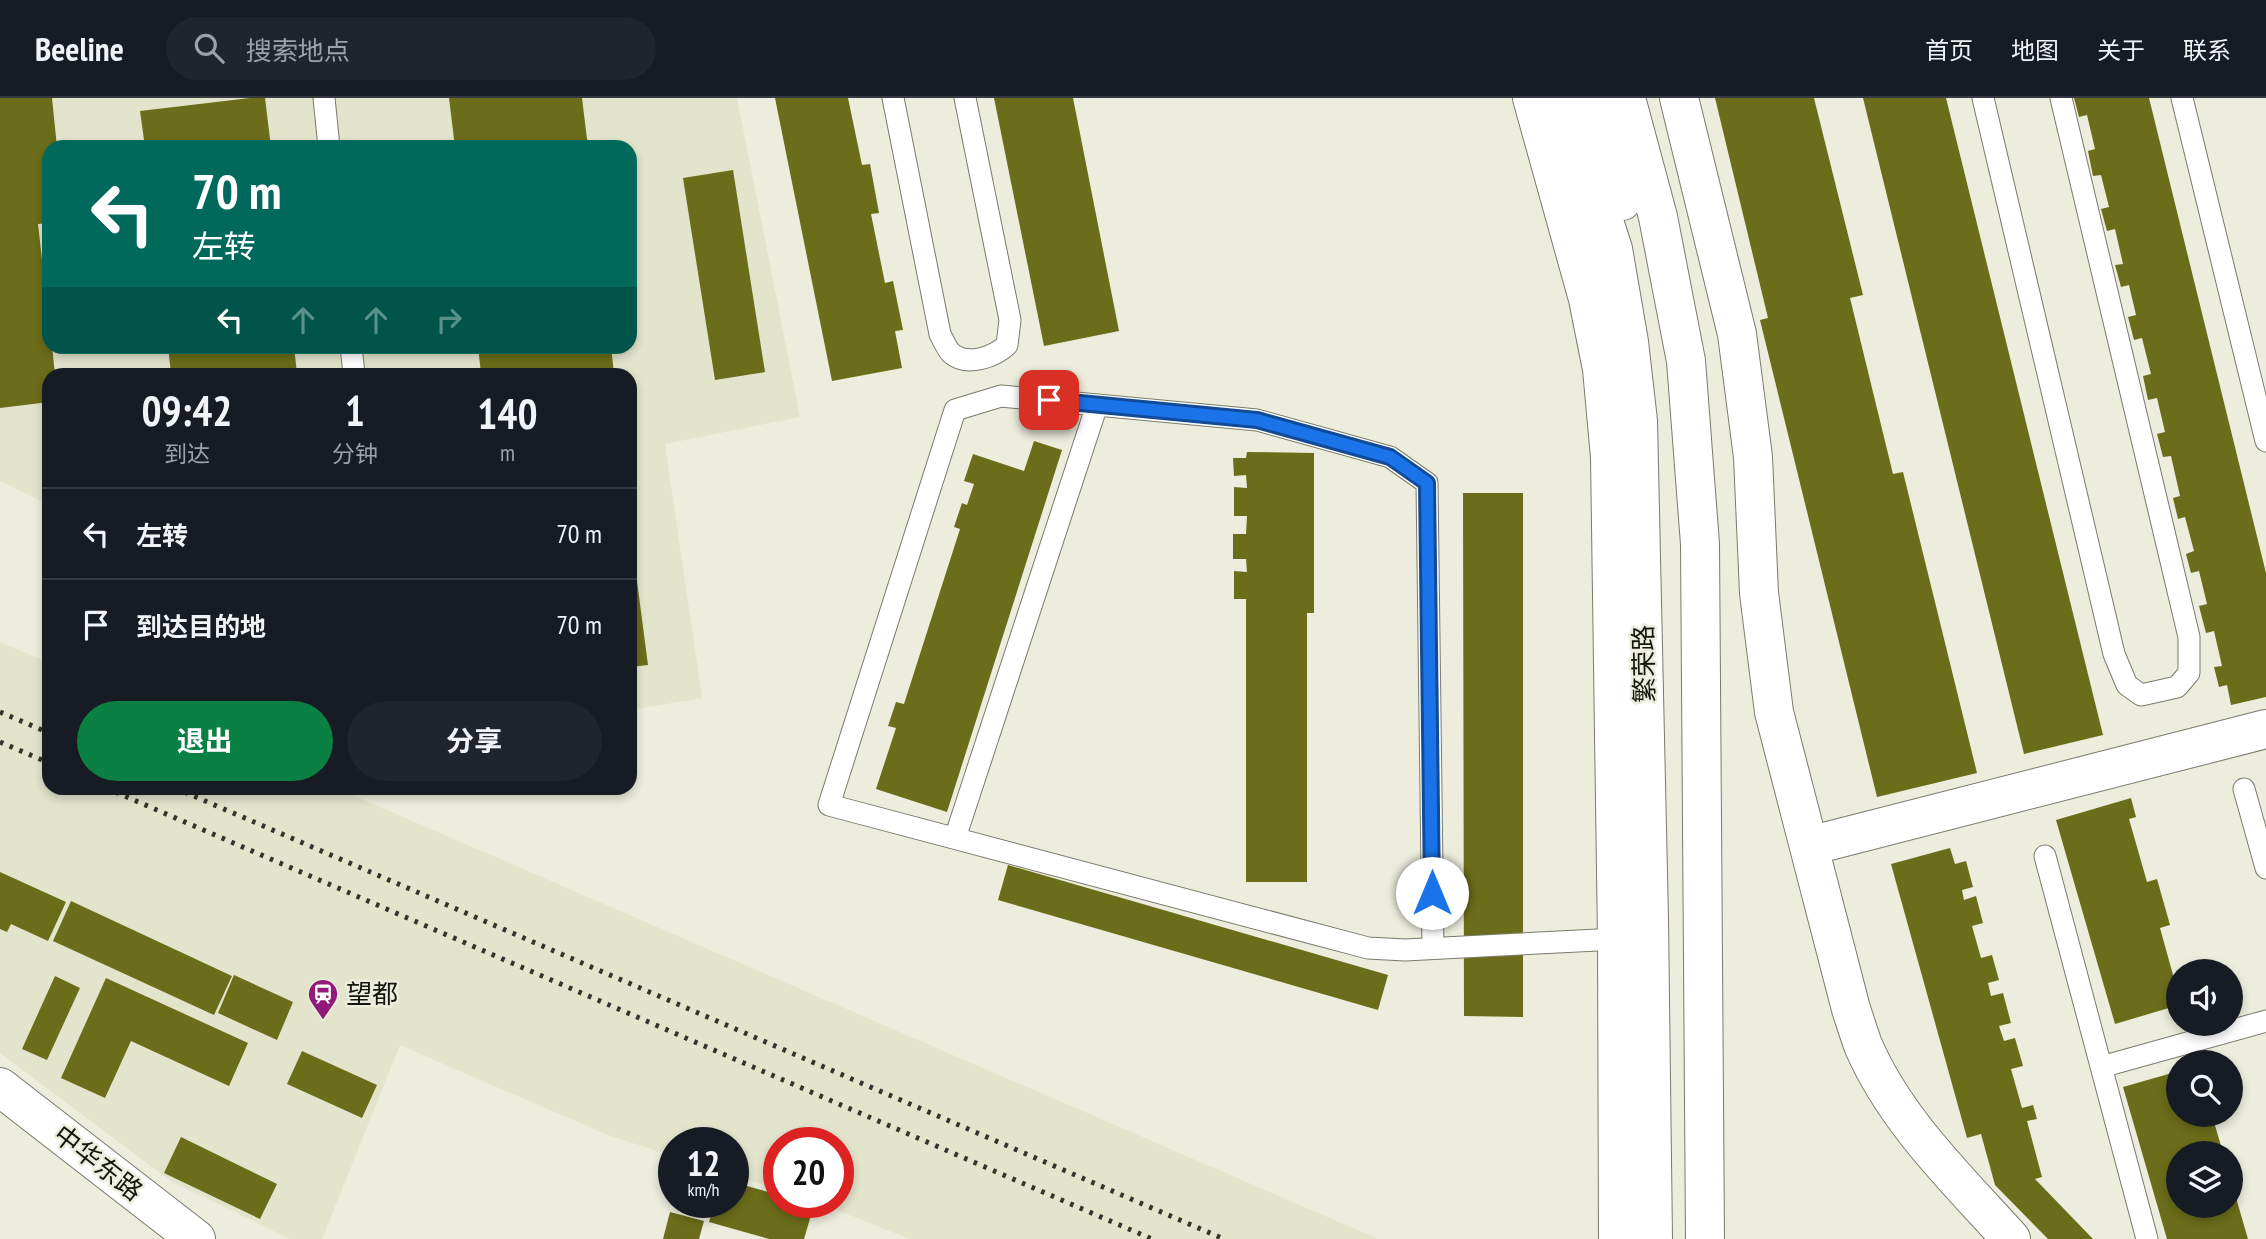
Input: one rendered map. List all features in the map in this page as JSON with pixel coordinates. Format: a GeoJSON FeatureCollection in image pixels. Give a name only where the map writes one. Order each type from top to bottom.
{"type":"FeatureCollection","features":[{"type":"Feature","properties":{"kind":"street"},"geometry":{"type":"LineString","coordinates":[[1532,98],[1588,299],[1602,369],[1610,457],[1618,1239]]}},
{"type":"Feature","properties":{"kind":"street","name":"繁荣路"},"geometry":{"type":"LineString","coordinates":[[1564,98],[1612,249],[1629,342],[1638,421],[1653,1239]]}},
{"type":"Feature","properties":{"kind":"street","name":"繁荣路"},"geometry":{"type":"LineString","coordinates":[[1595,98],[1634,244],[1651,339],[1660,419],[1664,497],[1675,1239]]}},
{"type":"Feature","properties":{"kind":"street"},"geometry":{"type":"LineString","coordinates":[[1626,98],[1658,217],[1686,361],[1699,531],[1705,1239]]}},
{"type":"Feature","properties":{"kind":"street"},"geometry":{"type":"LineString","coordinates":[[1679,98],[1737,334],[1753,457],[1759,593],[1774,712],[1852,1009],[1864,1046],[1918,1136],[2011,1239]]}},
{"type":"Feature","properties":{"kind":"street"},"geometry":{"type":"LineString","coordinates":[[1809,846],[2266,729]]}},
{"type":"Feature","properties":{"kind":"street","name":"中华东路"},"geometry":{"type":"LineString","coordinates":[[0,1087],[196,1239]]}},
{"type":"Feature","properties":{"kind":"lane"},"geometry":{"type":"LineString","coordinates":[[324,98],[328,140]]}},
{"type":"Feature","properties":{"kind":"lane"},"geometry":{"type":"LineString","coordinates":[[893,98],[940,334],[950,352],[965,360],[997,354],[1007,345],[1010,320],[965,98]]}},
{"type":"Feature","properties":{"kind":"lane"},"geometry":{"type":"LineString","coordinates":[[1983,98],[2114,654],[2127,685],[2141,695],[2177,687],[2189,673],[2189,636],[2061,98]]}},
{"type":"Feature","properties":{"kind":"lane"},"geometry":{"type":"LineString","coordinates":[[2182,98],[2266,441]]}},
{"type":"Feature","properties":{"kind":"lane"},"geometry":{"type":"LineString","coordinates":[[1433,948],[1427,483],[1390,457],[1257,420],[1001,396],[955,410],[829,805],[1368,948],[1433,948],[1617,939]]}},
{"type":"Feature","properties":{"kind":"lane"},"geometry":{"type":"LineString","coordinates":[[955,838],[1097,405]]}},
{"type":"Feature","properties":{"kind":"lane"},"geometry":{"type":"LineString","coordinates":[[2244,789],[2266,868]]}},
{"type":"Feature","properties":{"kind":"lane"},"geometry":{"type":"LineString","coordinates":[[2045,856],[2147,1239]]}},
{"type":"Feature","properties":{"kind":"lane"},"geometry":{"type":"LineString","coordinates":[[2101,1067],[2266,1021]]}},
{"type":"Feature","properties":{"kind":"shaded area"},"geometry":{"type":"Polygon","coordinates":[[[0,98],[737,98],[800,417],[665,444],[702,698],[637,709],[637,368],[42,368],[42,502],[0,481],[0,98]]]}},
{"type":"Feature","properties":{"kind":"shaded area"},"geometry":{"type":"Polygon","coordinates":[[[0,642],[42,660],[42,795],[352,795],[1378,1239],[910,1239],[854,1217],[854,1127],[763,1127],[763,1185],[749,1180],[749,1127],[658,1127],[658,1151],[610,1136],[400,1045],[322,1239],[290,1239],[172,1182],[0,1053],[0,642]]]}},
{"type":"Feature","properties":{"kind":"building"},"geometry":{"type":"Polygon","coordinates":[[[0,98],[52,98],[56,140],[42,140],[42,224],[38,224],[42,260],[42,354],[53,354],[54,368],[42,368],[42,403],[0,408],[0,98]]]}},
{"type":"Feature","properties":{"kind":"building"},"geometry":{"type":"Polygon","coordinates":[[[265,98],[270,140],[144,140],[140,111],[265,98]]]}},
{"type":"Feature","properties":{"kind":"building"},"geometry":{"type":"Polygon","coordinates":[[[449,98],[582,98],[587,140],[454,140],[449,98]]]}},
{"type":"Feature","properties":{"kind":"building"},"geometry":{"type":"Polygon","coordinates":[[[775,98],[848,98],[862,165],[870,164],[879,213],[871,214],[885,283],[893,281],[903,330],[895,331],[902,368],[832,381],[775,98]]]}},
{"type":"Feature","properties":{"kind":"building"},"geometry":{"type":"Polygon","coordinates":[[[994,98],[1073,98],[1119,331],[1044,346],[994,98]]]}},
{"type":"Feature","properties":{"kind":"building"},"geometry":{"type":"Polygon","coordinates":[[[1715,98],[1814,98],[1863,295],[1850,298],[1893,474],[1903,472],[1977,773],[1877,797],[1760,320],[1768,318],[1715,98]]]}},
{"type":"Feature","properties":{"kind":"building"},"geometry":{"type":"Polygon","coordinates":[[[1863,98],[1946,98],[2103,735],[2024,754],[1863,98]]]}},
{"type":"Feature","properties":{"kind":"building"},"geometry":{"type":"Polygon","coordinates":[[[2074,98],[2149,98],[2266,573],[2266,697],[2231,705],[2227,685],[2219,687],[2214,667],[2222,666],[2214,631],[2206,633],[2199,606],[2207,604],[2199,571],[2191,573],[2186,554],[2194,551],[2185,517],[2178,519],[2173,498],[2180,496],[2171,456],[2163,457],[2157,434],[2165,432],[2157,398],[2148,400],[2143,376],[2151,374],[2142,338],[2134,340],[2128,317],[2136,315],[2129,285],[2121,287],[2115,265],[2123,264],[2115,229],[2107,231],[2101,209],[2109,207],[2101,175],[2093,176],[2088,151],[2095,149],[2087,115],[2079,117],[2074,98]]]}},
{"type":"Feature","properties":{"kind":"building"},"geometry":{"type":"Polygon","coordinates":[[[733,170],[765,372],[715,380],[683,178],[733,170]]]}},
{"type":"Feature","properties":{"kind":"building"},"geometry":{"type":"Polygon","coordinates":[[[169,354],[295,354],[296,368],[170,368],[169,354]]]}},
{"type":"Feature","properties":{"kind":"building"},"geometry":{"type":"Polygon","coordinates":[[[479,354],[612,354],[613,368],[480,368],[479,354]]]}},
{"type":"Feature","properties":{"kind":"building"},"geometry":{"type":"Polygon","coordinates":[[[1034,441],[1062,450],[947,812],[876,789],[896,728],[888,726],[896,702],[904,704],[960,529],[954,527],[962,503],[967,505],[974,484],[964,481],[973,454],[1024,471],[1034,441]]]}},
{"type":"Feature","properties":{"kind":"building"},"geometry":{"type":"Polygon","coordinates":[[[1247,452],[1314,453],[1314,613],[1307,613],[1307,882],[1246,882],[1246,599],[1234,599],[1234,571],[1247,572],[1246,559],[1233,559],[1233,534],[1246,534],[1247,516],[1234,516],[1234,487],[1247,488],[1246,475],[1234,476],[1233,458],[1246,458],[1247,452]]]}},
{"type":"Feature","properties":{"kind":"building"},"geometry":{"type":"Polygon","coordinates":[[[1463,493],[1523,493],[1523,1017],[1464,1016],[1463,493]]]}},
{"type":"Feature","properties":{"kind":"building"},"geometry":{"type":"Polygon","coordinates":[[[637,581],[648,665],[637,666],[637,581]]]}},
{"type":"Feature","properties":{"kind":"building"},"geometry":{"type":"Polygon","coordinates":[[[2131,798],[2136,817],[2129,819],[2147,882],[2157,879],[2170,925],[2160,928],[2169,959],[2166,959],[2166,1009],[2115,1024],[2056,820],[2131,798]]]}},
{"type":"Feature","properties":{"kind":"building"},"geometry":{"type":"Polygon","coordinates":[[[1950,848],[1955,864],[1966,861],[1973,887],[1962,890],[1964,900],[1976,896],[1983,923],[1972,926],[1981,958],[1992,955],[1999,980],[1988,983],[1991,996],[2003,993],[2011,1023],[1999,1026],[2004,1041],[2015,1038],[2023,1066],[2011,1069],[2022,1108],[2033,1105],[2037,1119],[2027,1121],[2042,1177],[2035,1179],[2093,1239],[2048,1239],[1995,1185],[1981,1134],[1967,1138],[1891,864],[1950,848]]]}},
{"type":"Feature","properties":{"kind":"building"},"geometry":{"type":"Polygon","coordinates":[[[1008,865],[1388,975],[1378,1010],[998,900],[1008,865]]]}},
{"type":"Feature","properties":{"kind":"building"},"geometry":{"type":"Polygon","coordinates":[[[0,872],[66,902],[48,941],[11,924],[7,932],[0,929],[0,872]]]}},
{"type":"Feature","properties":{"kind":"building"},"geometry":{"type":"Polygon","coordinates":[[[71,901],[232,976],[214,1015],[53,941],[71,901]]]}},
{"type":"Feature","properties":{"kind":"building"},"geometry":{"type":"Polygon","coordinates":[[[234,975],[293,1002],[277,1040],[218,1013],[234,975]]]}},
{"type":"Feature","properties":{"kind":"building"},"geometry":{"type":"Polygon","coordinates":[[[55,976],[80,988],[47,1060],[22,1049],[55,976]]]}},
{"type":"Feature","properties":{"kind":"building"},"geometry":{"type":"Polygon","coordinates":[[[106,978],[248,1043],[229,1086],[131,1041],[105,1098],[61,1078],[106,978]]]}},
{"type":"Feature","properties":{"kind":"building"},"geometry":{"type":"Polygon","coordinates":[[[302,1051],[377,1085],[362,1118],[287,1084],[302,1051]]]}},
{"type":"Feature","properties":{"kind":"building"},"geometry":{"type":"Polygon","coordinates":[[[2166,1075],[2166,1127],[2215,1127],[2220,1141],[2166,1141],[2166,1218],[2242,1218],[2248,1239],[2167,1239],[2123,1087],[2166,1075]]]}},
{"type":"Feature","properties":{"kind":"building"},"geometry":{"type":"Polygon","coordinates":[[[181,1137],[277,1184],[260,1219],[164,1173],[181,1137]]]}},
{"type":"Feature","properties":{"kind":"building"},"geometry":{"type":"Polygon","coordinates":[[[749,1187],[763,1190],[763,1218],[810,1218],[804,1239],[769,1239],[709,1222],[710,1218],[749,1218],[749,1187]]]}},
{"type":"Feature","properties":{"kind":"building"},"geometry":{"type":"Polygon","coordinates":[[[668,1218],[704,1221],[699,1239],[663,1239],[668,1218]]]}},
{"type":"Feature","properties":{"kind":"railway"},"geometry":{"type":"LineString","coordinates":[[0,712],[42,730]]}},
{"type":"Feature","properties":{"kind":"railway"},"geometry":{"type":"LineString","coordinates":[[0,742],[42,760]]}},
{"type":"Feature","properties":{"kind":"railway"},"geometry":{"type":"LineString","coordinates":[[122,795],[1152,1239]]}},
{"type":"Feature","properties":{"kind":"railway"},"geometry":{"type":"LineString","coordinates":[[191,795],[1224,1239]]}},
{"type":"Feature","properties":{"kind":"place","name":"望都"},"geometry":{"type":"Point","coordinates":[323,1021]}},
{"type":"Feature","properties":{"kind":"route"},"geometry":{"type":"LineString","coordinates":[[1049,400],[1257,420],[1390,457],[1427,483],[1432,893]]}}]}
